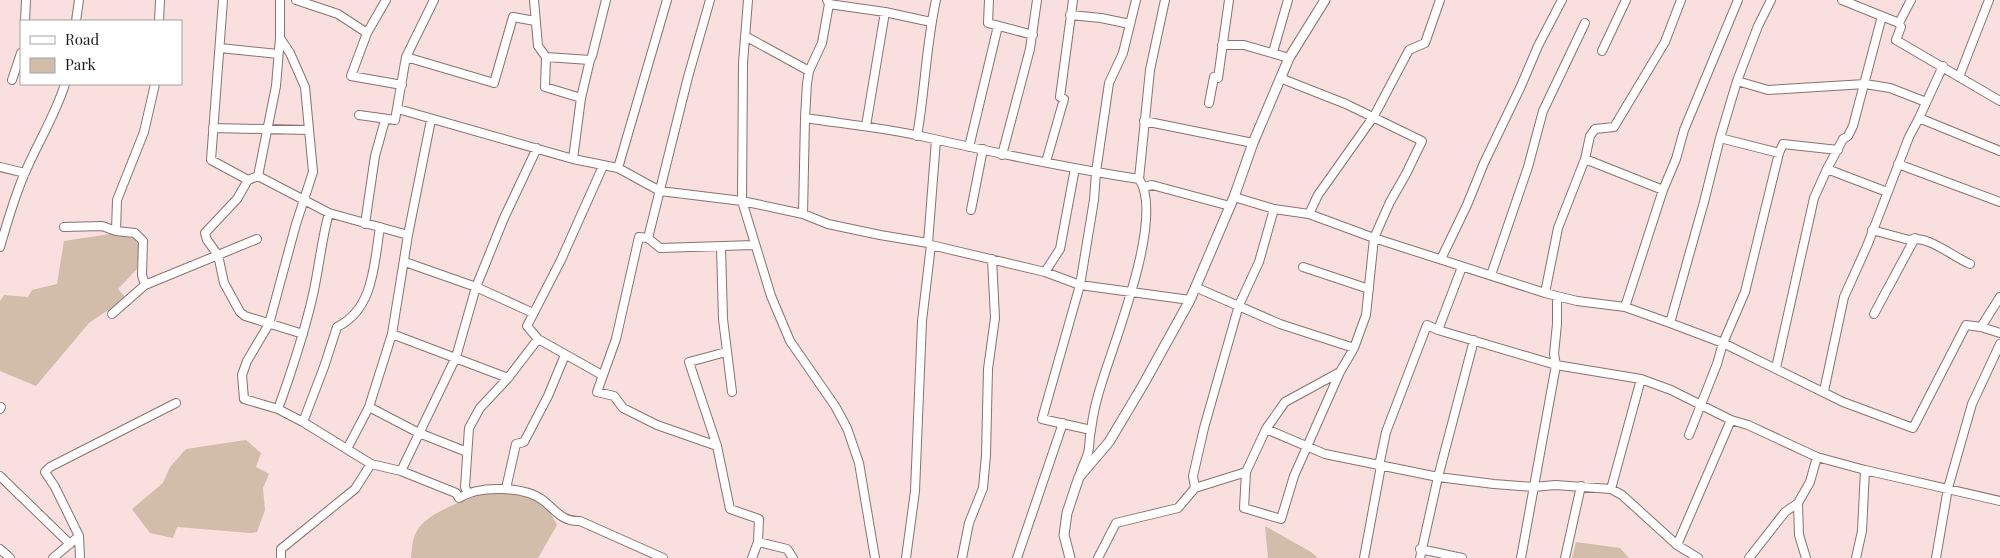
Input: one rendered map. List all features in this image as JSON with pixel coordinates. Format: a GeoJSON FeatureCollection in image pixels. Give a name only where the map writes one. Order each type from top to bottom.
{"type":"FeatureCollection","features":[{"type":"Feature","properties":{"kind":"street"},"geometry":{"type":"LineString","coordinates":[[25,20],[26,0]]}},
{"type":"Feature","properties":{"kind":"street"},"geometry":{"type":"LineString","coordinates":[[76,20],[78,0]]}},
{"type":"Feature","properties":{"kind":"street"},"geometry":{"type":"LineString","coordinates":[[159,20],[160,0]]}},
{"type":"Feature","properties":{"kind":"street"},"geometry":{"type":"LineString","coordinates":[[223,0],[211,160],[248,180]]}},
{"type":"Feature","properties":{"kind":"street"},"geometry":{"type":"LineString","coordinates":[[258,176],[276,86],[280,38],[280,0]]}},
{"type":"Feature","properties":{"kind":"street"},"geometry":{"type":"LineString","coordinates":[[296,0],[320,4],[367,33]]}},
{"type":"Feature","properties":{"kind":"street"},"geometry":{"type":"LineString","coordinates":[[386,0],[367,33],[351,76],[402,85]]}},
{"type":"Feature","properties":{"kind":"street"},"geometry":{"type":"LineString","coordinates":[[359,115],[395,120],[406,57],[434,0]]}},
{"type":"Feature","properties":{"kind":"street"},"geometry":{"type":"LineString","coordinates":[[534,0],[538,46],[546,57],[545,86],[581,98]]}},
{"type":"Feature","properties":{"kind":"street"},"geometry":{"type":"LineString","coordinates":[[573,159],[581,98],[602,20],[603,0]]}},
{"type":"Feature","properties":{"kind":"street"},"geometry":{"type":"LineString","coordinates":[[618,168],[667,0]]}},
{"type":"Feature","properties":{"kind":"street"},"geometry":{"type":"LineString","coordinates":[[648,238],[688,77],[710,0]]}},
{"type":"Feature","properties":{"kind":"street"},"geometry":{"type":"LineString","coordinates":[[748,0],[743,63],[742,201],[771,296],[790,341],[835,406],[847,428],[859,463],[875,558]]}},
{"type":"Feature","properties":{"kind":"street"},"geometry":{"type":"LineString","coordinates":[[917,136],[923,103],[931,22],[936,0]]}},
{"type":"Feature","properties":{"kind":"street"},"geometry":{"type":"LineString","coordinates":[[989,0],[988,24],[1033,35]]}},
{"type":"Feature","properties":{"kind":"street"},"geometry":{"type":"LineString","coordinates":[[1002,155],[1033,35],[1037,0]]}},
{"type":"Feature","properties":{"kind":"street"},"geometry":{"type":"LineString","coordinates":[[1046,162],[1064,99],[1060,96],[1073,0]]}},
{"type":"Feature","properties":{"kind":"street"},"geometry":{"type":"LineString","coordinates":[[1091,430],[1042,419],[1080,285],[1094,200],[1096,172],[1109,83],[1123,53],[1136,0]]}},
{"type":"Feature","properties":{"kind":"street"},"geometry":{"type":"LineString","coordinates":[[1070,558],[1064,535],[1067,513],[1088,452],[1102,383],[1132,292],[1148,207],[1144,187],[1139,179],[1150,70],[1165,0]]}},
{"type":"Feature","properties":{"kind":"street"},"geometry":{"type":"LineString","coordinates":[[1209,103],[1214,77],[1218,78],[1229,0]]}},
{"type":"Feature","properties":{"kind":"street"},"geometry":{"type":"LineString","coordinates":[[1273,52],[1288,0]]}},
{"type":"Feature","properties":{"kind":"street"},"geometry":{"type":"LineString","coordinates":[[1079,477],[1109,442],[1190,300],[1289,58],[1325,0]]}},
{"type":"Feature","properties":{"kind":"street"},"geometry":{"type":"LineString","coordinates":[[1309,214],[1318,195],[1374,116],[1409,50],[1425,43],[1440,0]]}},
{"type":"Feature","properties":{"kind":"street"},"geometry":{"type":"LineString","coordinates":[[1441,259],[1538,46],[1562,0]]}},
{"type":"Feature","properties":{"kind":"street"},"geometry":{"type":"LineString","coordinates":[[1602,51],[1626,0]]}},
{"type":"Feature","properties":{"kind":"street"},"geometry":{"type":"LineString","coordinates":[[1545,293],[1558,228],[1585,159],[1590,136],[1595,129],[1614,127],[1665,42],[1681,0]]}},
{"type":"Feature","properties":{"kind":"street"},"geometry":{"type":"LineString","coordinates":[[1625,307],[1663,190],[1676,159],[1684,130],[1738,0]]}},
{"type":"Feature","properties":{"kind":"street"},"geometry":{"type":"LineString","coordinates":[[1670,323],[1737,81],[1758,26],[1771,0]]}},
{"type":"Feature","properties":{"kind":"street"},"geometry":{"type":"LineString","coordinates":[[1842,0],[1899,23]]}},
{"type":"Feature","properties":{"kind":"street"},"geometry":{"type":"LineString","coordinates":[[1912,0],[1899,23],[1901,27],[1896,40],[2000,101]]}},
{"type":"Feature","properties":{"kind":"street"},"geometry":{"type":"LineString","coordinates":[[1959,77],[1988,0]]}},
{"type":"Feature","properties":{"kind":"street"},"geometry":{"type":"LineString","coordinates":[[803,214],[804,118],[809,71],[822,43],[828,2],[931,22]]}},
{"type":"Feature","properties":{"kind":"street"},"geometry":{"type":"LineString","coordinates":[[866,126],[885,12]]}},
{"type":"Feature","properties":{"kind":"street"},"geometry":{"type":"LineString","coordinates":[[1070,15],[1101,18],[1130,24]]}},
{"type":"Feature","properties":{"kind":"street"},"geometry":{"type":"LineString","coordinates":[[1776,368],[1814,198],[1826,169],[1843,139],[1848,136],[1853,126],[1882,16]]}},
{"type":"Feature","properties":{"kind":"street"},"geometry":{"type":"LineString","coordinates":[[406,57],[494,83],[513,17],[535,20]]}},
{"type":"Feature","properties":{"kind":"street"},"geometry":{"type":"LineString","coordinates":[[1491,275],[1528,167],[1543,112],[1585,23]]}},
{"type":"Feature","properties":{"kind":"street"},"geometry":{"type":"LineString","coordinates":[[969,147],[998,26]]}},
{"type":"Feature","properties":{"kind":"street"},"geometry":{"type":"LineString","coordinates":[[745,36],[809,71]]}},
{"type":"Feature","properties":{"kind":"street"},"geometry":{"type":"LineString","coordinates":[[280,38],[290,53],[305,87],[313,172],[296,224],[268,324],[242,375],[244,399],[278,409],[303,422],[371,464],[400,471],[456,493],[459,498],[468,494],[508,489],[528,493],[544,501],[555,512],[570,522],[580,521],[663,558]]}},
{"type":"Feature","properties":{"kind":"street"},"geometry":{"type":"LineString","coordinates":[[1222,45],[1244,45],[1289,58]]}},
{"type":"Feature","properties":{"kind":"street"},"geometry":{"type":"LineString","coordinates":[[220,48],[278,54]]}},
{"type":"Feature","properties":{"kind":"street"},"geometry":{"type":"LineString","coordinates":[[12,80],[20,56]]}},
{"type":"Feature","properties":{"kind":"street"},"geometry":{"type":"LineString","coordinates":[[546,57],[590,60]]}},
{"type":"Feature","properties":{"kind":"street"},"geometry":{"type":"LineString","coordinates":[[1824,391],[1844,297],[1908,137],[1943,66]]}},
{"type":"Feature","properties":{"kind":"street"},"geometry":{"type":"LineString","coordinates":[[1280,78],[1374,116],[1422,140],[1374,238],[1366,315],[1354,348],[1340,372],[1294,476],[1281,519],[1244,508],[1246,472],[1266,429],[1285,402],[1340,372]]}},
{"type":"Feature","properties":{"kind":"street"},"geometry":{"type":"LineString","coordinates":[[1737,81],[1768,90],[1865,84],[1890,88],[1926,102]]}},
{"type":"Feature","properties":{"kind":"street"},"geometry":{"type":"LineString","coordinates":[[0,247],[25,173],[58,107],[65,85]]}},
{"type":"Feature","properties":{"kind":"street"},"geometry":{"type":"LineString","coordinates":[[116,231],[117,200],[144,132],[155,85]]}},
{"type":"Feature","properties":{"kind":"street"},"geometry":{"type":"LineString","coordinates":[[398,109],[431,120],[573,159],[618,168],[660,191],[742,201],[803,214],[828,224],[930,244],[1045,272],[1080,285],[1190,300]]}},
{"type":"Feature","properties":{"kind":"street"},"geometry":{"type":"LineString","coordinates":[[804,118],[866,126],[983,149],[1002,155],[1139,179]]}},
{"type":"Feature","properties":{"kind":"street"},"geometry":{"type":"LineString","coordinates":[[1919,118],[2000,151]]}},
{"type":"Feature","properties":{"kind":"street"},"geometry":{"type":"LineString","coordinates":[[366,224],[376,156],[385,120]]}},
{"type":"Feature","properties":{"kind":"street"},"geometry":{"type":"LineString","coordinates":[[347,449],[369,407],[392,334],[408,235],[431,120]]}},
{"type":"Feature","properties":{"kind":"street"},"geometry":{"type":"LineString","coordinates":[[1144,121],[1253,143]]}},
{"type":"Feature","properties":{"kind":"street"},"geometry":{"type":"LineString","coordinates":[[213,128],[309,130]]}},
{"type":"Feature","properties":{"kind":"street"},"geometry":{"type":"LineString","coordinates":[[1720,138],[1779,153]]}},
{"type":"Feature","properties":{"kind":"street"},"geometry":{"type":"LineString","coordinates":[[906,558],[915,491],[922,321],[930,244],[936,140]]}},
{"type":"Feature","properties":{"kind":"street"},"geometry":{"type":"LineString","coordinates":[[1689,435],[1717,364],[1723,343],[1746,292],[1779,153],[1783,144],[1838,150]]}},
{"type":"Feature","properties":{"kind":"street"},"geometry":{"type":"LineString","coordinates":[[400,471],[456,357],[476,287],[504,218],[537,148]]}},
{"type":"Feature","properties":{"kind":"street"},"geometry":{"type":"LineString","coordinates":[[971,210],[983,149]]}},
{"type":"Feature","properties":{"kind":"street"},"geometry":{"type":"LineString","coordinates":[[1585,159],[1663,190]]}},
{"type":"Feature","properties":{"kind":"street"},"geometry":{"type":"LineString","coordinates":[[1898,164],[2000,202]]}},
{"type":"Feature","properties":{"kind":"street"},"geometry":{"type":"LineString","coordinates":[[602,376],[564,356],[538,339],[527,326],[561,260],[603,166]]}},
{"type":"Feature","properties":{"kind":"street"},"geometry":{"type":"LineString","coordinates":[[0,167],[25,173]]}},
{"type":"Feature","properties":{"kind":"street"},"geometry":{"type":"LineString","coordinates":[[1045,272],[1060,249],[1075,168]]}},
{"type":"Feature","properties":{"kind":"street"},"geometry":{"type":"LineString","coordinates":[[1826,169],[1887,192]]}},
{"type":"Feature","properties":{"kind":"street"},"geometry":{"type":"LineString","coordinates":[[303,334],[245,316],[240,312],[224,282],[218,255],[207,240],[205,232],[236,199],[248,180],[258,176],[329,213],[408,235]]}},
{"type":"Feature","properties":{"kind":"street"},"geometry":{"type":"LineString","coordinates":[[1144,187],[1152,185],[1309,214],[1374,238],[1545,293],[1577,301],[1625,307],[1723,343],[1843,402],[1913,428],[1966,325],[2000,333]]}},
{"type":"Feature","properties":{"kind":"street"},"geometry":{"type":"LineString","coordinates":[[1195,488],[1194,476],[1204,428],[1239,305],[1260,262],[1274,208]]}},
{"type":"Feature","properties":{"kind":"street"},"geometry":{"type":"LineString","coordinates":[[278,409],[303,334],[329,213]]}},
{"type":"Feature","properties":{"kind":"street"},"geometry":{"type":"LineString","coordinates":[[64,227],[102,226],[116,231],[135,233],[143,241],[142,274],[145,285]]}},
{"type":"Feature","properties":{"kind":"street"},"geometry":{"type":"LineString","coordinates":[[303,422],[337,327],[347,322],[364,302],[373,273],[380,227]]}},
{"type":"Feature","properties":{"kind":"street"},"geometry":{"type":"LineString","coordinates":[[1872,230],[1909,240],[1915,238],[1927,241],[1970,264]]}},
{"type":"Feature","properties":{"kind":"street"},"geometry":{"type":"LineString","coordinates":[[718,446],[657,425],[623,408],[614,396],[597,392],[616,339],[639,237],[648,238],[660,248],[754,245]]}},
{"type":"Feature","properties":{"kind":"street"},"geometry":{"type":"LineString","coordinates":[[1874,314],[1915,238]]}},
{"type":"Feature","properties":{"kind":"street"},"geometry":{"type":"LineString","coordinates":[[112,314],[145,285],[257,239]]}},
{"type":"Feature","properties":{"kind":"street"},"geometry":{"type":"LineString","coordinates":[[721,246],[723,319],[732,392]]}},
{"type":"Feature","properties":{"kind":"street"},"geometry":{"type":"LineString","coordinates":[[962,558],[969,522],[983,488],[986,455],[988,370],[995,318],[992,259]]}},
{"type":"Feature","properties":{"kind":"street"},"geometry":{"type":"LineString","coordinates":[[405,262],[476,287],[533,313]]}},
{"type":"Feature","properties":{"kind":"street"},"geometry":{"type":"LineString","coordinates":[[1303,267],[1369,289]]}},
{"type":"Feature","properties":{"kind":"street"},"geometry":{"type":"LineString","coordinates":[[1438,330],[1462,267]]}},
{"type":"Feature","properties":{"kind":"street"},"geometry":{"type":"LineString","coordinates":[[1195,286],[1280,324],[1354,348]]}},
{"type":"Feature","properties":{"kind":"street"},"geometry":{"type":"LineString","coordinates":[[1521,558],[1556,365],[1554,354],[1557,296]]}},
{"type":"Feature","properties":{"kind":"street"},"geometry":{"type":"LineString","coordinates":[[1981,327],[2000,297]]}},
{"type":"Feature","properties":{"kind":"street"},"geometry":{"type":"LineString","coordinates":[[1364,558],[1386,432],[1427,325],[1438,330],[1556,365],[1641,379],[1671,390],[1731,420],[1748,425],[1818,457],[1865,470],[1999,498]]}},
{"type":"Feature","properties":{"kind":"street"},"geometry":{"type":"LineString","coordinates":[[392,334],[508,378]]}},
{"type":"Feature","properties":{"kind":"street"},"geometry":{"type":"LineString","coordinates":[[468,494],[465,486],[469,428],[480,408],[508,378],[538,339]]}},
{"type":"Feature","properties":{"kind":"street"},"geometry":{"type":"LineString","coordinates":[[1420,558],[1420,549],[1474,340]]}},
{"type":"Feature","properties":{"kind":"street"},"geometry":{"type":"LineString","coordinates":[[1936,558],[1948,488],[1972,404],[2000,344]]}},
{"type":"Feature","properties":{"kind":"street"},"geometry":{"type":"LineString","coordinates":[[726,352],[689,362],[718,446],[730,509],[759,519],[758,542],[752,558]]}},
{"type":"Feature","properties":{"kind":"street"},"geometry":{"type":"LineString","coordinates":[[508,489],[507,484],[516,444],[524,442],[548,396],[564,356]]}},
{"type":"Feature","properties":{"kind":"street"},"geometry":{"type":"LineString","coordinates":[[1611,489],[1641,379]]}},
{"type":"Feature","properties":{"kind":"street"},"geometry":{"type":"LineString","coordinates":[[80,558],[79,536],[55,486],[45,472],[50,467],[176,403]]}},
{"type":"Feature","properties":{"kind":"street"},"geometry":{"type":"LineString","coordinates":[[369,407],[419,433],[467,452]]}},
{"type":"Feature","properties":{"kind":"street"},"geometry":{"type":"LineString","coordinates":[[1677,545],[1731,420]]}},
{"type":"Feature","properties":{"kind":"street"},"geometry":{"type":"LineString","coordinates":[[1017,558],[1063,423]]}},
{"type":"Feature","properties":{"kind":"street"},"geometry":{"type":"LineString","coordinates":[[1266,429],[1308,445],[1325,454],[1438,477],[1534,488],[1555,485],[1611,489],[1622,495],[1677,545],[1698,558]]}},
{"type":"Feature","properties":{"kind":"street"},"geometry":{"type":"LineString","coordinates":[[1749,558],[1785,512],[1798,503],[1810,482],[1818,457]]}},
{"type":"Feature","properties":{"kind":"street"},"geometry":{"type":"LineString","coordinates":[[281,558],[281,549],[355,490],[371,464]]}},
{"type":"Feature","properties":{"kind":"street"},"geometry":{"type":"LineString","coordinates":[[1856,558],[1862,531],[1865,470]]}},
{"type":"Feature","properties":{"kind":"street"},"geometry":{"type":"LineString","coordinates":[[1098,558],[1116,523],[1178,508],[1195,488],[1246,472]]}},
{"type":"Feature","properties":{"kind":"street"},"geometry":{"type":"LineString","coordinates":[[0,476],[70,544]]}},
{"type":"Feature","properties":{"kind":"street"},"geometry":{"type":"LineString","coordinates":[[1565,558],[1581,486]]}},
{"type":"Feature","properties":{"kind":"street"},"geometry":{"type":"LineString","coordinates":[[1798,503],[1799,535],[1806,558]]}},
{"type":"Feature","properties":{"kind":"street"},"geometry":{"type":"LineString","coordinates":[[53,558],[79,536]]}},
{"type":"Feature","properties":{"kind":"street"},"geometry":{"type":"LineString","coordinates":[[758,542],[787,548],[793,558]]}},
{"type":"Feature","properties":{"kind":"street"},"geometry":{"type":"LineString","coordinates":[[0,549],[10,558]]}},
{"type":"Feature","properties":{"kind":"street"},"geometry":{"type":"LineString","coordinates":[[1420,549],[1462,558]]}},
{"type":"Feature","properties":{"kind":"green space"},"geometry":{"type":"Polygon","coordinates":[[[110,234],[134,238],[140,248],[137,269],[118,289],[126,298],[89,323],[36,386],[0,371],[0,301],[4,295],[28,297],[32,290],[57,284],[64,241],[110,234]]]}},
{"type":"Feature","properties":{"kind":"green space"},"geometry":{"type":"Polygon","coordinates":[[[246,440],[261,453],[256,467],[269,474],[263,488],[265,510],[257,532],[177,527],[173,538],[150,533],[132,509],[163,483],[170,467],[186,449],[246,440]]]}},
{"type":"Feature","properties":{"kind":"green space"},"geometry":{"type":"Polygon","coordinates":[[[485,493],[521,493],[546,505],[557,525],[538,558],[411,558],[414,537],[422,524],[438,512],[485,493]]]}},
{"type":"Feature","properties":{"kind":"green space"},"geometry":{"type":"Polygon","coordinates":[[[1265,526],[1311,552],[1318,558],[1268,558],[1265,526]]]}},
{"type":"Feature","properties":{"kind":"green space"},"geometry":{"type":"Polygon","coordinates":[[[1576,542],[1620,548],[1629,558],[1572,558],[1576,542]]]}}]}
